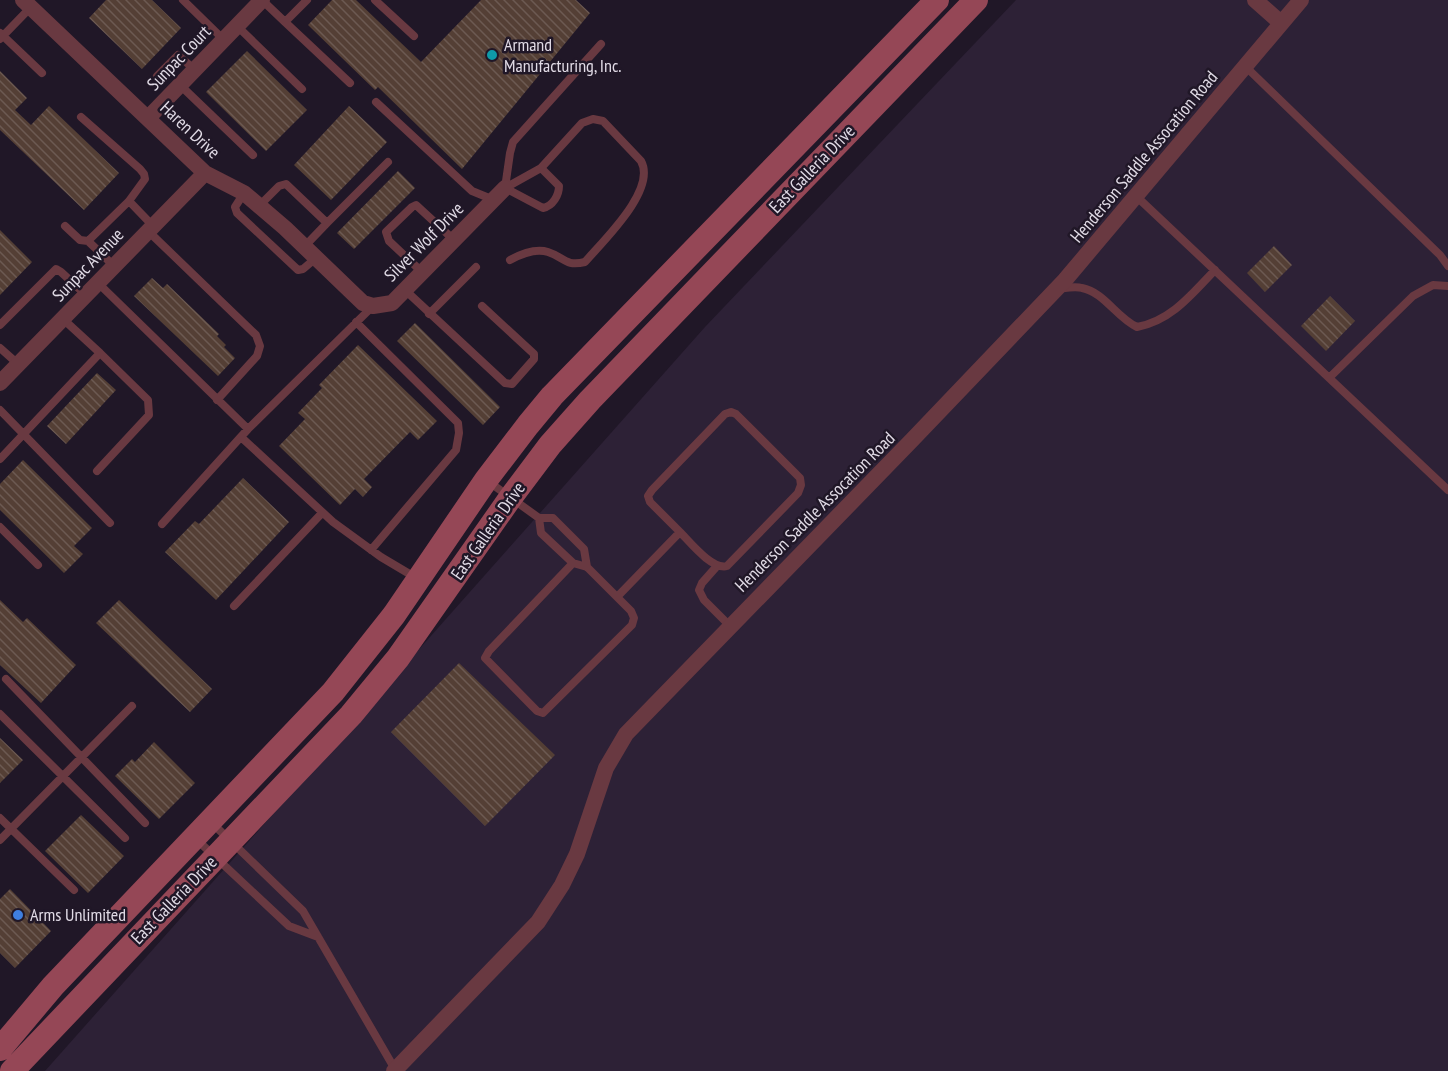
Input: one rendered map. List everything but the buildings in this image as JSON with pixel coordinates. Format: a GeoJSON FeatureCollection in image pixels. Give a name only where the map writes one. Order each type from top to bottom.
{"type":"FeatureCollection","features":[{"type":"Feature","properties":{"kind":"main road","name":"East Galleria Drive"},"geometry":{"type":"LineString","coordinates":[[0,1049],[54,986],[333,692],[364,654],[486,480],[552,396],[938,0]]}},
{"type":"Feature","properties":{"kind":"main road","name":"East Galleria Drive"},"geometry":{"type":"LineString","coordinates":[[12,1071],[351,715],[424,623],[550,445],[606,383],[976,0]]}},
{"type":"Feature","properties":{"kind":"street","name":"Sunpac Court"},"geometry":{"type":"LineString","coordinates":[[148,118],[262,0]]}},
{"type":"Feature","properties":{"kind":"street"},"geometry":{"type":"LineString","coordinates":[[1255,0],[1281,23]]}},
{"type":"Feature","properties":{"kind":"street","name":"Henderson Saddle Assocation Road"},"geometry":{"type":"LineString","coordinates":[[395,1071],[538,922],[562,885],[577,854],[606,768],[626,734],[1056,290],[1301,0]]}},
{"type":"Feature","properties":{"kind":"street","name":"Haren Drive"},"geometry":{"type":"LineString","coordinates":[[27,4],[204,173],[244,193],[368,304]]}},
{"type":"Feature","properties":{"kind":"street","name":"Sunpac Avenue"},"geometry":{"type":"LineString","coordinates":[[0,383],[204,173]]}},
{"type":"Feature","properties":{"kind":"street","name":"Silver Wolf Drive"},"geometry":{"type":"LineString","coordinates":[[368,304],[392,303],[500,194]]}},
{"type":"Feature","properties":{"kind":"lane"},"geometry":{"type":"LineString","coordinates":[[183,0],[224,39]]}},
{"type":"Feature","properties":{"kind":"lane"},"geometry":{"type":"LineString","coordinates":[[262,0],[350,83]]}},
{"type":"Feature","properties":{"kind":"lane"},"geometry":{"type":"LineString","coordinates":[[285,22],[306,0]]}},
{"type":"Feature","properties":{"kind":"lane"},"geometry":{"type":"LineString","coordinates":[[375,0],[414,36]]}},
{"type":"Feature","properties":{"kind":"lane"},"geometry":{"type":"LineString","coordinates":[[27,4],[1,36],[42,73]]}},
{"type":"Feature","properties":{"kind":"lane"},"geometry":{"type":"LineString","coordinates":[[237,26],[302,89]]}},
{"type":"Feature","properties":{"kind":"lane"},"geometry":{"type":"LineString","coordinates":[[500,194],[513,142],[601,44]]}},
{"type":"Feature","properties":{"kind":"lane"},"geometry":{"type":"LineString","coordinates":[[157,76],[178,55],[195,70]]}},
{"type":"Feature","properties":{"kind":"lane"},"geometry":{"type":"LineString","coordinates":[[1246,67],[1440,255],[1448,266]]}},
{"type":"Feature","properties":{"kind":"lane"},"geometry":{"type":"LineString","coordinates":[[180,85],[253,155]]}},
{"type":"Feature","properties":{"kind":"lane"},"geometry":{"type":"LineString","coordinates":[[376,102],[472,191],[500,194],[543,208],[548,207],[556,199],[559,186],[541,168]]}},
{"type":"Feature","properties":{"kind":"lane"},"geometry":{"type":"LineString","coordinates":[[81,117],[144,174],[145,179],[129,201],[88,241]]}},
{"type":"Feature","properties":{"kind":"lane"},"geometry":{"type":"LineString","coordinates":[[500,194],[541,168],[582,123],[593,119],[603,121],[642,161],[645,168],[642,187],[625,216],[585,262],[575,265],[548,252],[537,251],[522,254],[510,260]]}},
{"type":"Feature","properties":{"kind":"lane"},"geometry":{"type":"LineString","coordinates":[[244,193],[235,207],[237,213],[298,270],[303,270],[327,223],[388,162]]}},
{"type":"Feature","properties":{"kind":"lane"},"geometry":{"type":"LineString","coordinates":[[259,206],[279,186],[286,184],[327,223]]}},
{"type":"Feature","properties":{"kind":"lane"},"geometry":{"type":"LineString","coordinates":[[1136,195],[1448,490]]}},
{"type":"Feature","properties":{"kind":"lane"},"geometry":{"type":"LineString","coordinates":[[129,201],[150,229],[256,335],[260,346],[258,356],[217,400]]}},
{"type":"Feature","properties":{"kind":"lane"},"geometry":{"type":"LineString","coordinates":[[422,272],[389,241],[386,232],[416,205],[454,240]]}},
{"type":"Feature","properties":{"kind":"lane"},"geometry":{"type":"LineString","coordinates":[[65,226],[80,240],[88,241],[114,266]]}},
{"type":"Feature","properties":{"kind":"lane"},"geometry":{"type":"LineString","coordinates":[[429,314],[477,267]]}},
{"type":"Feature","properties":{"kind":"lane"},"geometry":{"type":"LineString","coordinates":[[0,325],[56,269],[92,289],[248,429]]}},
{"type":"Feature","properties":{"kind":"lane"},"geometry":{"type":"LineString","coordinates":[[1056,290],[1083,288],[1103,301],[1122,320],[1137,327],[1154,323],[1171,314],[1215,270]]}},
{"type":"Feature","properties":{"kind":"lane"},"geometry":{"type":"LineString","coordinates":[[1329,378],[1413,296],[1433,285],[1448,286]]}},
{"type":"Feature","properties":{"kind":"lane"},"geometry":{"type":"LineString","coordinates":[[405,290],[505,383],[512,384],[534,359],[534,354],[482,306]]}},
{"type":"Feature","properties":{"kind":"lane"},"geometry":{"type":"LineString","coordinates":[[162,524],[248,429],[356,322],[368,304]]}},
{"type":"Feature","properties":{"kind":"lane"},"geometry":{"type":"LineString","coordinates":[[63,319],[148,400],[149,415],[97,471]]}},
{"type":"Feature","properties":{"kind":"lane"},"geometry":{"type":"LineString","coordinates":[[356,322],[458,423],[459,433],[456,450],[371,550]]}},
{"type":"Feature","properties":{"kind":"lane"},"geometry":{"type":"LineString","coordinates":[[0,348],[18,364]]}},
{"type":"Feature","properties":{"kind":"lane"},"geometry":{"type":"LineString","coordinates":[[0,459],[100,353]]}},
{"type":"Feature","properties":{"kind":"lane"},"geometry":{"type":"LineString","coordinates":[[0,410],[110,524]]}},
{"type":"Feature","properties":{"kind":"lane"},"geometry":{"type":"LineString","coordinates":[[731,412],[736,414],[800,478],[801,485],[798,493],[727,566],[717,566],[680,532],[650,502],[648,496],[725,414],[731,412]]}},
{"type":"Feature","properties":{"kind":"lane"},"geometry":{"type":"LineString","coordinates":[[241,437],[322,513],[371,550],[418,579]]}},
{"type":"Feature","properties":{"kind":"lane"},"geometry":{"type":"LineString","coordinates":[[486,480],[539,518],[553,518],[584,549],[586,567]]}},
{"type":"Feature","properties":{"kind":"lane"},"geometry":{"type":"LineString","coordinates":[[234,606],[322,513]]}},
{"type":"Feature","properties":{"kind":"lane"},"geometry":{"type":"LineString","coordinates":[[539,518],[541,533],[573,563],[586,567],[617,597],[634,618],[632,625],[543,713],[537,711],[485,658],[489,651],[573,563]]}},
{"type":"Feature","properties":{"kind":"lane"},"geometry":{"type":"LineString","coordinates":[[0,527],[38,565]]}},
{"type":"Feature","properties":{"kind":"lane"},"geometry":{"type":"LineString","coordinates":[[617,597],[680,532]]}},
{"type":"Feature","properties":{"kind":"lane"},"geometry":{"type":"LineString","coordinates":[[717,566],[699,590],[704,600],[730,626]]}},
{"type":"Feature","properties":{"kind":"lane"},"geometry":{"type":"LineString","coordinates":[[6,679],[145,823]]}},
{"type":"Feature","properties":{"kind":"lane"},"geometry":{"type":"LineString","coordinates":[[0,840],[132,706]]}},
{"type":"Feature","properties":{"kind":"lane"},"geometry":{"type":"LineString","coordinates":[[0,714],[125,838]]}},
{"type":"Feature","properties":{"kind":"lane"},"geometry":{"type":"LineString","coordinates":[[0,818],[74,890]]}},
{"type":"Feature","properties":{"kind":"lane"},"geometry":{"type":"LineString","coordinates":[[203,830],[223,849],[290,926],[318,937]]}},
{"type":"Feature","properties":{"kind":"lane"},"geometry":{"type":"LineString","coordinates":[[203,830],[223,849],[303,911],[395,1071]]}},
{"type":"Feature","properties":{"kind":"shaded area"},"geometry":{"type":"Polygon","coordinates":[[[1016,0],[1448,0],[1448,1071],[45,1071],[705,327],[1016,0]]]}},
{"type":"Feature","properties":{"kind":"place","name":"Armand Manufacturing, Inc."},"geometry":{"type":"Point","coordinates":[492,55]}},
{"type":"Feature","properties":{"kind":"place","name":"Arms Unlimited"},"geometry":{"type":"Point","coordinates":[18,915]}}]}
